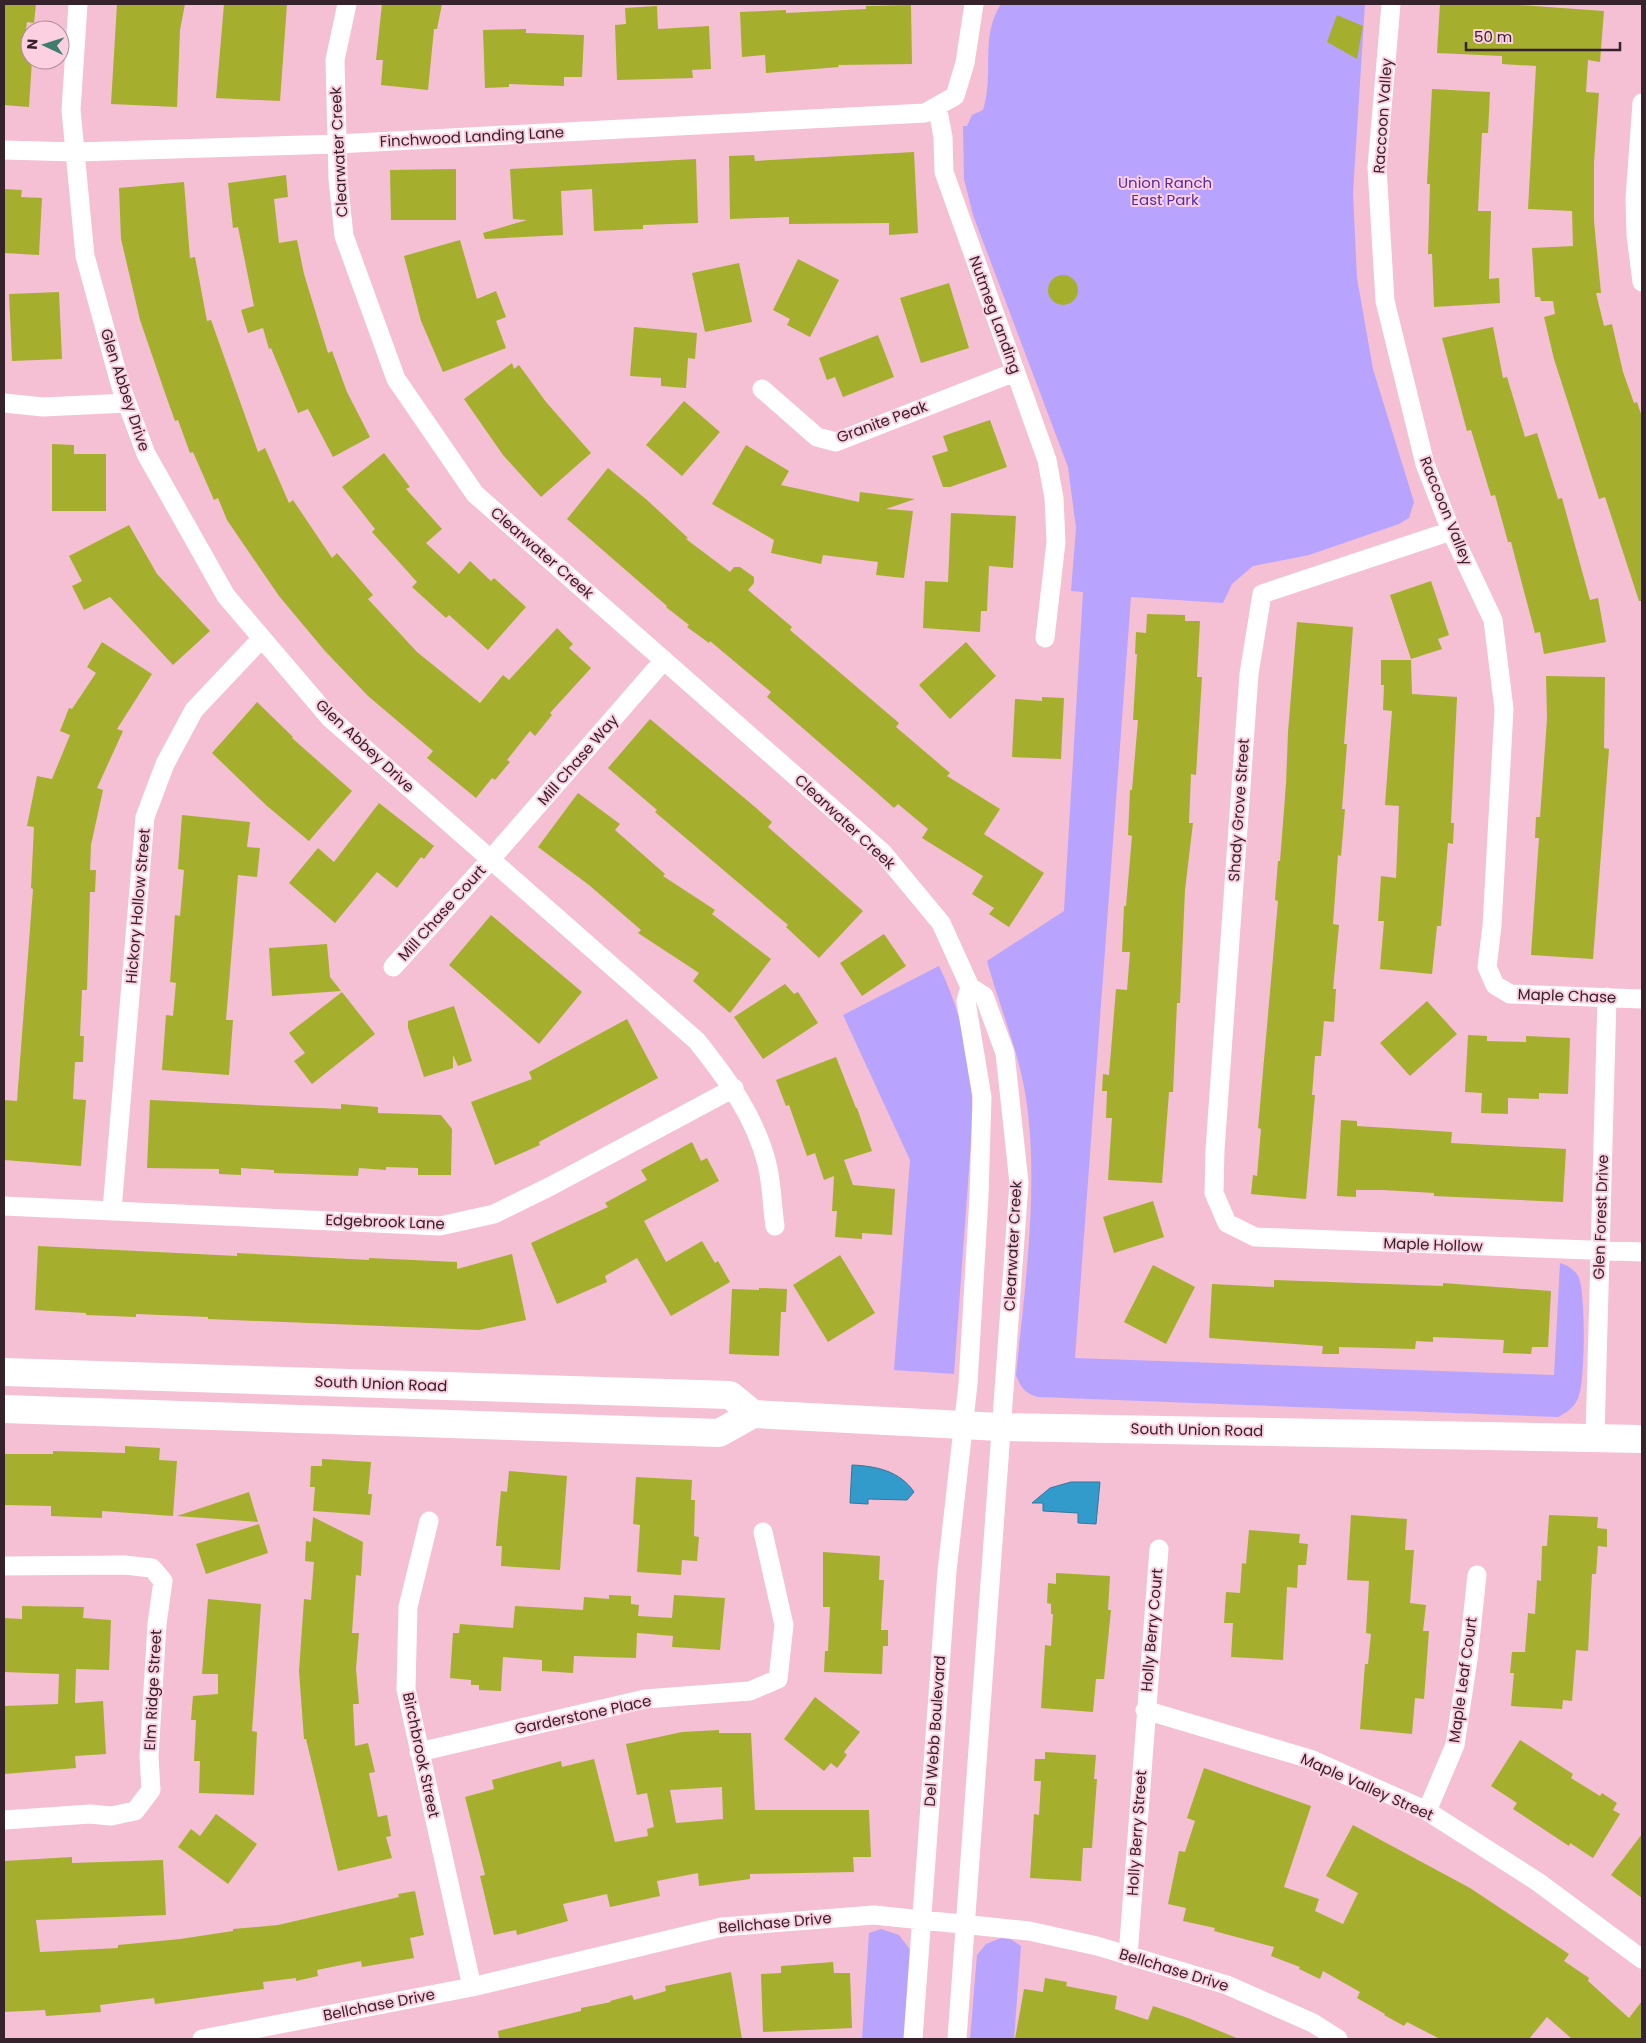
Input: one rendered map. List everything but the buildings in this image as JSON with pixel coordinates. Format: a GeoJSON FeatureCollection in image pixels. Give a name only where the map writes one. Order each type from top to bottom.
{"type":"FeatureCollection","features":[{"type":"Feature","properties":{"kind":"street","name":"Glen Abbey Drive"},"geometry":{"type":"LineString","coordinates":[[78,4],[71,110],[84,256],[127,403],[146,454],[226,596],[330,718],[672,1016],[697,1041],[734,1088],[753,1124],[767,1164],[775,1226]]}},
{"type":"Feature","properties":{"kind":"street","name":"Clearwater Creek"},"geometry":{"type":"LineString","coordinates":[[347,4],[335,60],[337,144],[344,236],[396,379],[475,494],[883,853],[941,923],[970,987],[984,996],[1005,1053],[1019,1184],[1000,1426]]}},
{"type":"Feature","properties":{"kind":"street"},"geometry":{"type":"LineString","coordinates":[[937,106],[955,96],[965,63],[974,4]]}},
{"type":"Feature","properties":{"kind":"street","name":"Raccoon Valley"},"geometry":{"type":"LineString","coordinates":[[1392,4],[1377,167],[1384,301],[1424,464],[1451,531],[1493,620],[1504,709],[1492,926],[1487,967],[1495,986]]}},
{"type":"Feature","properties":{"kind":"street"},"geometry":{"type":"LineString","coordinates":[[1642,103],[1635,198],[1636,235],[1642,282]]}},
{"type":"Feature","properties":{"kind":"street","name":"Finchwood Landing Lane"},"geometry":{"type":"LineString","coordinates":[[4,150],[76,152],[337,144],[925,114],[937,106]]}},
{"type":"Feature","properties":{"kind":"street","name":"Nutmeg Landing"},"geometry":{"type":"LineString","coordinates":[[937,106],[942,137],[944,172],[1047,460],[1054,498],[1056,542],[1045,638]]}},
{"type":"Feature","properties":{"kind":"street","name":"Granite Peak"},"geometry":{"type":"LineString","coordinates":[[762,389],[817,437],[836,442],[1015,372]]}},
{"type":"Feature","properties":{"kind":"street"},"geometry":{"type":"LineString","coordinates":[[4,402],[43,407],[127,403]]}},
{"type":"Feature","properties":{"kind":"street","name":"Shady Grove Street"},"geometry":{"type":"LineString","coordinates":[[1227,1223],[1214,1192],[1215,1150],[1249,674],[1262,594],[1451,531]]}},
{"type":"Feature","properties":{"kind":"street","name":"Hickory Hollow Street"},"geometry":{"type":"LineString","coordinates":[[112,1210],[145,817],[165,764],[194,710],[262,638]]}},
{"type":"Feature","properties":{"kind":"street","name":"Mill Chase Way"},"geometry":{"type":"LineString","coordinates":[[491,859],[664,660]]}},
{"type":"Feature","properties":{"kind":"street","name":"Mill Chase Court"},"geometry":{"type":"LineString","coordinates":[[393,967],[491,859]]}},
{"type":"Feature","properties":{"kind":"street","name":"Maple Chase"},"geometry":{"type":"LineString","coordinates":[[1495,986],[1510,994],[1642,999]]}},
{"type":"Feature","properties":{"kind":"street","name":"Clearwater Creek"},"geometry":{"type":"LineString","coordinates":[[964,1423],[968,1384],[982,1097],[966,1001],[970,987]]}},
{"type":"Feature","properties":{"kind":"street","name":"Glen Forest Drive"},"geometry":{"type":"LineString","coordinates":[[1595,1437],[1607,997]]}},
{"type":"Feature","properties":{"kind":"street","name":"Edgebrook Lane"},"geometry":{"type":"LineString","coordinates":[[4,1206],[440,1226],[494,1214],[552,1186],[734,1088]]}},
{"type":"Feature","properties":{"kind":"street","name":"Maple Hollow"},"geometry":{"type":"LineString","coordinates":[[1227,1223],[1255,1238],[1642,1252]]}},
{"type":"Feature","properties":{"kind":"street","name":"South Union Road"},"geometry":{"type":"LineString","coordinates":[[4,1372],[730,1395],[753,1414],[1000,1426],[1642,1439]]}},
{"type":"Feature","properties":{"kind":"street"},"geometry":{"type":"LineString","coordinates":[[4,1409],[719,1433],[753,1414]]}},
{"type":"Feature","properties":{"kind":"street","name":"Del Webb Boulevard"},"geometry":{"type":"LineString","coordinates":[[913,2039],[947,1571],[964,1423]]}},
{"type":"Feature","properties":{"kind":"street"},"geometry":{"type":"LineString","coordinates":[[957,2039],[1000,1426]]}},
{"type":"Feature","properties":{"kind":"street","name":"Birchbrook Street"},"geometry":{"type":"LineString","coordinates":[[429,1522],[408,1607],[406,1689],[472,1988]]}},
{"type":"Feature","properties":{"kind":"street","name":"Garderstone Place"},"geometry":{"type":"LineString","coordinates":[[419,1752],[645,1699],[750,1690],[778,1679],[784,1624],[763,1532]]}},
{"type":"Feature","properties":{"kind":"street","name":"Holly Berry Court"},"geometry":{"type":"LineString","coordinates":[[1145,1710],[1159,1550]]}},
{"type":"Feature","properties":{"kind":"street","name":"Elm Ridge Street"},"geometry":{"type":"LineString","coordinates":[[4,1566],[124,1565],[152,1568],[163,1580],[157,1624],[149,1747],[151,1790],[135,1811],[111,1816],[90,1814],[4,1820]]}},
{"type":"Feature","properties":{"kind":"street","name":"Maple Leaf Court"},"geometry":{"type":"LineString","coordinates":[[1427,1811],[1456,1744],[1477,1575]]}},
{"type":"Feature","properties":{"kind":"street","name":"Maple Valley Street"},"geometry":{"type":"LineString","coordinates":[[1145,1710],[1310,1759],[1427,1811],[1538,1882],[1642,1959]]}},
{"type":"Feature","properties":{"kind":"street","name":"Holly Berry Street"},"geometry":{"type":"LineString","coordinates":[[1128,1956],[1145,1710]]}},
{"type":"Feature","properties":{"kind":"street","name":"Bellchase Drive"},"geometry":{"type":"LineString","coordinates":[[202,2039],[472,1988],[722,1927],[874,1914],[1029,1931],[1128,1956],[1227,1985],[1313,2023],[1338,2039]]}},
{"type":"Feature","properties":{"kind":"green space","name":"Union Ranch East Park"},"geometry":{"type":"Polygon","coordinates":[[[1001,4],[1365,4],[1353,193],[1357,278],[1373,369],[1414,502],[1409,518],[1399,524],[1309,555],[1253,566],[1232,584],[1223,603],[1131,597],[1075,1358],[1554,1375],[1560,1263],[1574,1271],[1581,1284],[1584,1334],[1579,1395],[1571,1408],[1558,1417],[1038,1397],[1027,1392],[1016,1375],[1030,1234],[1031,1161],[1029,1126],[1022,1075],[987,961],[1064,911],[1083,592],[1071,591],[1076,528],[1068,467],[973,215],[964,179],[963,126],[967,126],[972,115],[983,110],[988,82],[991,30],[994,17],[1001,4]]]}},
{"type":"Feature","properties":{"kind":"green space"},"geometry":{"type":"Polygon","coordinates":[[[939,966],[960,1020],[971,1076],[973,1115],[954,1374],[894,1370],[910,1160],[843,1015],[939,966]]]}},
{"type":"Feature","properties":{"kind":"green space"},"geometry":{"type":"Polygon","coordinates":[[[881,1929],[899,1935],[911,1951],[905,2039],[862,2039],[869,1933],[881,1929]]]}},
{"type":"Feature","properties":{"kind":"green space"},"geometry":{"type":"Polygon","coordinates":[[[1001,1938],[1010,1939],[1021,1946],[1014,2039],[970,2039],[977,1955],[986,1944],[1001,1938]]]}},
{"type":"Feature","properties":{"kind":"water"},"geometry":{"type":"Polygon","coordinates":[[[852,1465],[878,1468],[895,1474],[914,1492],[907,1500],[868,1499],[868,1504],[850,1503],[852,1465]]]}},
{"type":"Feature","properties":{"kind":"water"},"geometry":{"type":"Polygon","coordinates":[[[1071,1482],[1100,1482],[1096,1524],[1078,1523],[1078,1513],[1043,1511],[1043,1503],[1032,1503],[1050,1488],[1071,1482]]]}}]}
